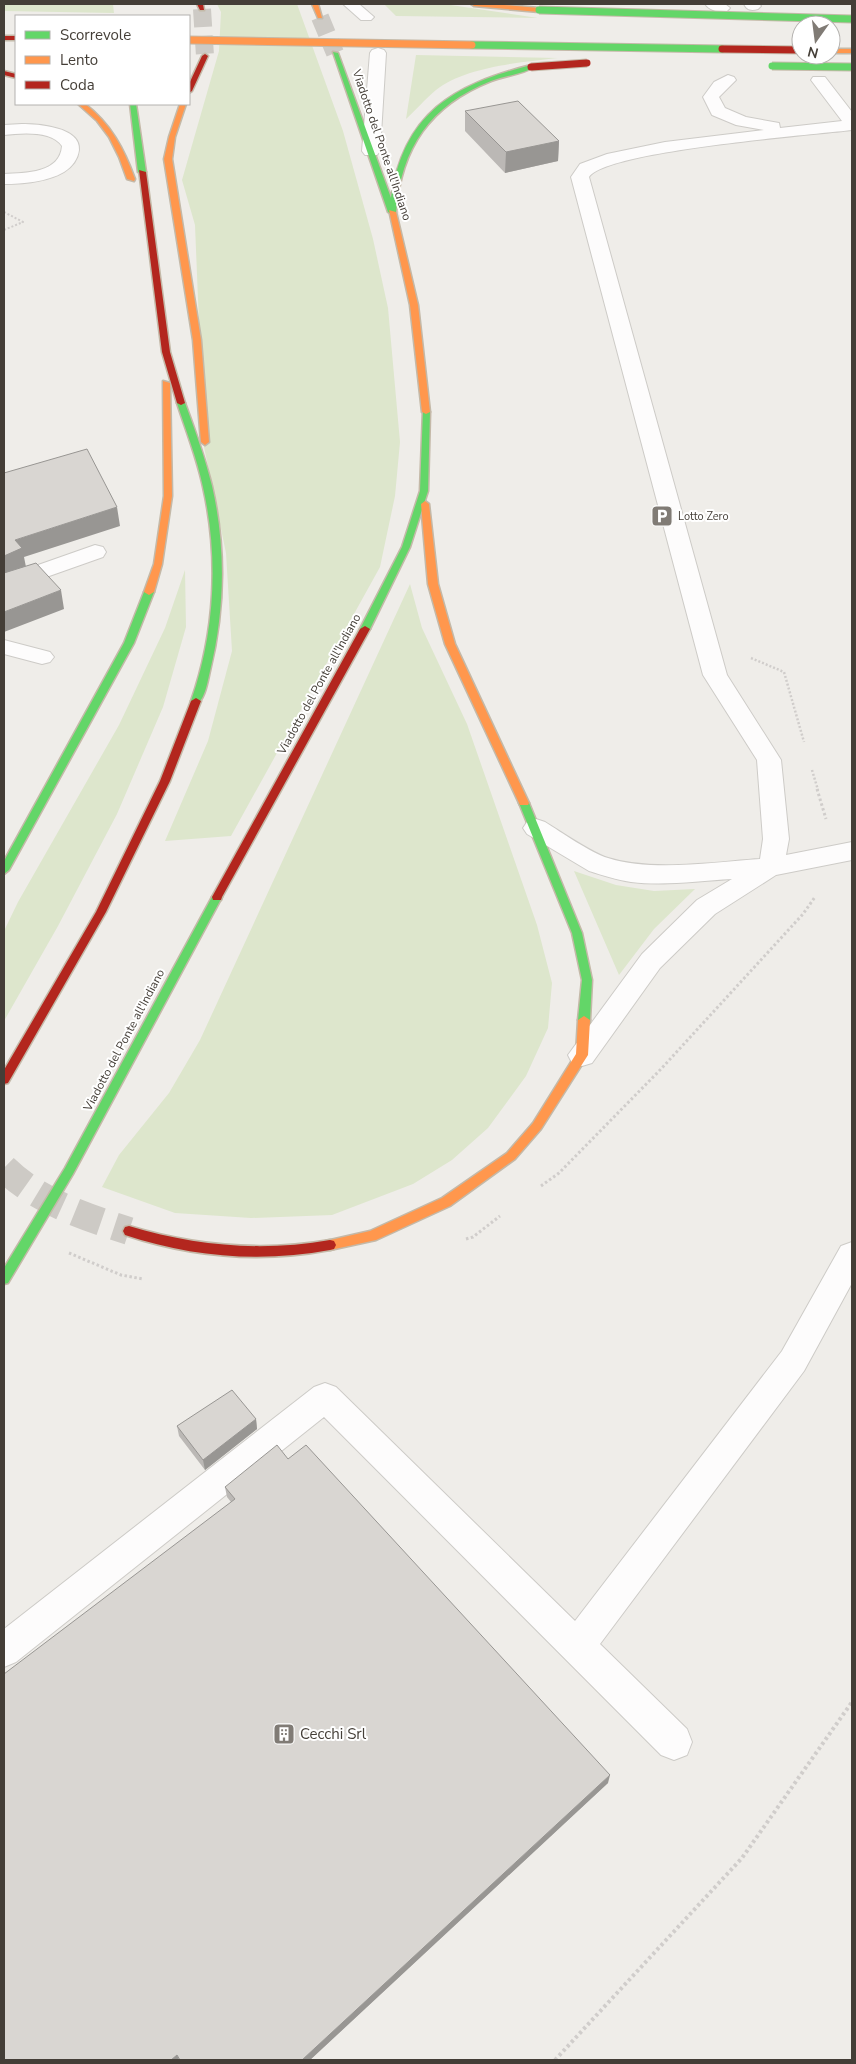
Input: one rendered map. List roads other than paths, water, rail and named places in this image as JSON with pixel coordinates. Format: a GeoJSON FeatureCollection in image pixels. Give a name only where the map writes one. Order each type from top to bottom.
{"type":"FeatureCollection","features":[{"type":"Feature","properties":{"kind":"highway"},"geometry":{"type":"LineString","coordinates":[[315,4],[320,23]]}},
{"type":"Feature","properties":{"kind":"highway"},"geometry":{"type":"LineString","coordinates":[[474,4],[539,10],[852,19]]}},
{"type":"Feature","properties":{"kind":"highway"},"geometry":{"type":"LineString","coordinates":[[190,40],[791,50]]}},
{"type":"Feature","properties":{"kind":"highway","name":"Viadotto del Ponte all'Indiano"},"geometry":{"type":"LineString","coordinates":[[4,1278],[69,1171],[278,784],[378,607],[406,546],[424,491],[426,412],[414,305],[392,211],[335,53]]}},
{"type":"Feature","properties":{"kind":"highway"},"geometry":{"type":"LineString","coordinates":[[190,89],[206,56]]}},
{"type":"Feature","properties":{"kind":"highway"},"geometry":{"type":"LineString","coordinates":[[392,211],[400,166],[416,131],[444,103],[462,90],[484,80],[531,67],[601,63]]}},
{"type":"Feature","properties":{"kind":"highway"},"geometry":{"type":"LineString","coordinates":[[756,66],[852,67]]}},
{"type":"Feature","properties":{"kind":"highway"},"geometry":{"type":"LineString","coordinates":[[82,105],[107,125],[118,142],[124,154],[150,240]]}},
{"type":"Feature","properties":{"kind":"highway"},"geometry":{"type":"LineString","coordinates":[[4,870],[129,643],[152,586],[158,564],[168,496],[166,352],[133,105]]}},
{"type":"Feature","properties":{"kind":"highway"},"geometry":{"type":"LineString","coordinates":[[4,1080],[102,912],[165,782],[206,676],[214,633],[219,583],[197,340],[168,159],[172,137],[183,105]]}},
{"type":"Feature","properties":{"kind":"highway"},"geometry":{"type":"LineString","coordinates":[[166,352],[210,497]]}},
{"type":"Feature","properties":{"kind":"highway"},"geometry":{"type":"LineString","coordinates":[[129,1231],[171,1243],[227,1250],[291,1250],[322,1247],[372,1236],[446,1202],[511,1156],[537,1126],[582,1055],[587,980],[577,933],[536,828],[450,644],[433,584],[424,491]]}},
{"type":"Feature","properties":{"kind":"street"},"geometry":{"type":"LineString","coordinates":[[350,4],[367,24]]}},
{"type":"Feature","properties":{"kind":"street"},"geometry":{"type":"LineString","coordinates":[[371,151],[378,53]]}},
{"type":"Feature","properties":{"kind":"street"},"geometry":{"type":"LineString","coordinates":[[728,80],[720,85],[711,97],[718,111],[742,121],[802,131]]}},
{"type":"Feature","properties":{"kind":"street"},"geometry":{"type":"LineString","coordinates":[[772,867],[776,839],[768,760],[715,674],[580,177],[586,168],[607,159],[666,147],[852,124],[819,80]]}},
{"type":"Feature","properties":{"kind":"street"},"geometry":{"type":"LineString","coordinates":[[4,118],[54,133],[65,139],[71,146],[70,155],[67,159],[52,171],[37,176],[4,179]]}},
{"type":"Feature","properties":{"kind":"street"},"geometry":{"type":"LineString","coordinates":[[4,130],[40,129]]}},
{"type":"Feature","properties":{"kind":"street"},"geometry":{"type":"LineString","coordinates":[[4,586],[95,552]]}},
{"type":"Feature","properties":{"kind":"street"},"geometry":{"type":"LineString","coordinates":[[4,647],[42,657]]}},
{"type":"Feature","properties":{"kind":"street"},"geometry":{"type":"LineString","coordinates":[[536,828],[598,865],[630,872],[664,874],[772,867],[852,851]]}},
{"type":"Feature","properties":{"kind":"street"},"geometry":{"type":"LineString","coordinates":[[582,1055],[651,961],[706,907],[772,867]]}},
{"type":"Feature","properties":{"kind":"street"},"geometry":{"type":"LineString","coordinates":[[578,1646],[793,1361],[852,1255]]}},
{"type":"Feature","properties":{"kind":"street"},"geometry":{"type":"LineString","coordinates":[[4,1650],[324,1397],[674,1742]]}},
{"type":"Feature","properties":{"kind":"tunnel"},"geometry":{"type":"LineString","coordinates":[[202,9],[205,56]]}},
{"type":"Feature","properties":{"kind":"tunnel"},"geometry":{"type":"LineString","coordinates":[[320,17],[335,53]]}},
{"type":"Feature","properties":{"kind":"tunnel"},"geometry":{"type":"LineString","coordinates":[[4,1168],[32,1190],[62,1207],[129,1231]]}},
{"type":"Feature","properties":{"kind":"place","name":"Lotto Zero"},"geometry":{"type":"Point","coordinates":[662,516]}},
{"type":"Feature","properties":{"kind":"place","name":"Cecchi Srl"},"geometry":{"type":"Point","coordinates":[284,1734]}}]}
